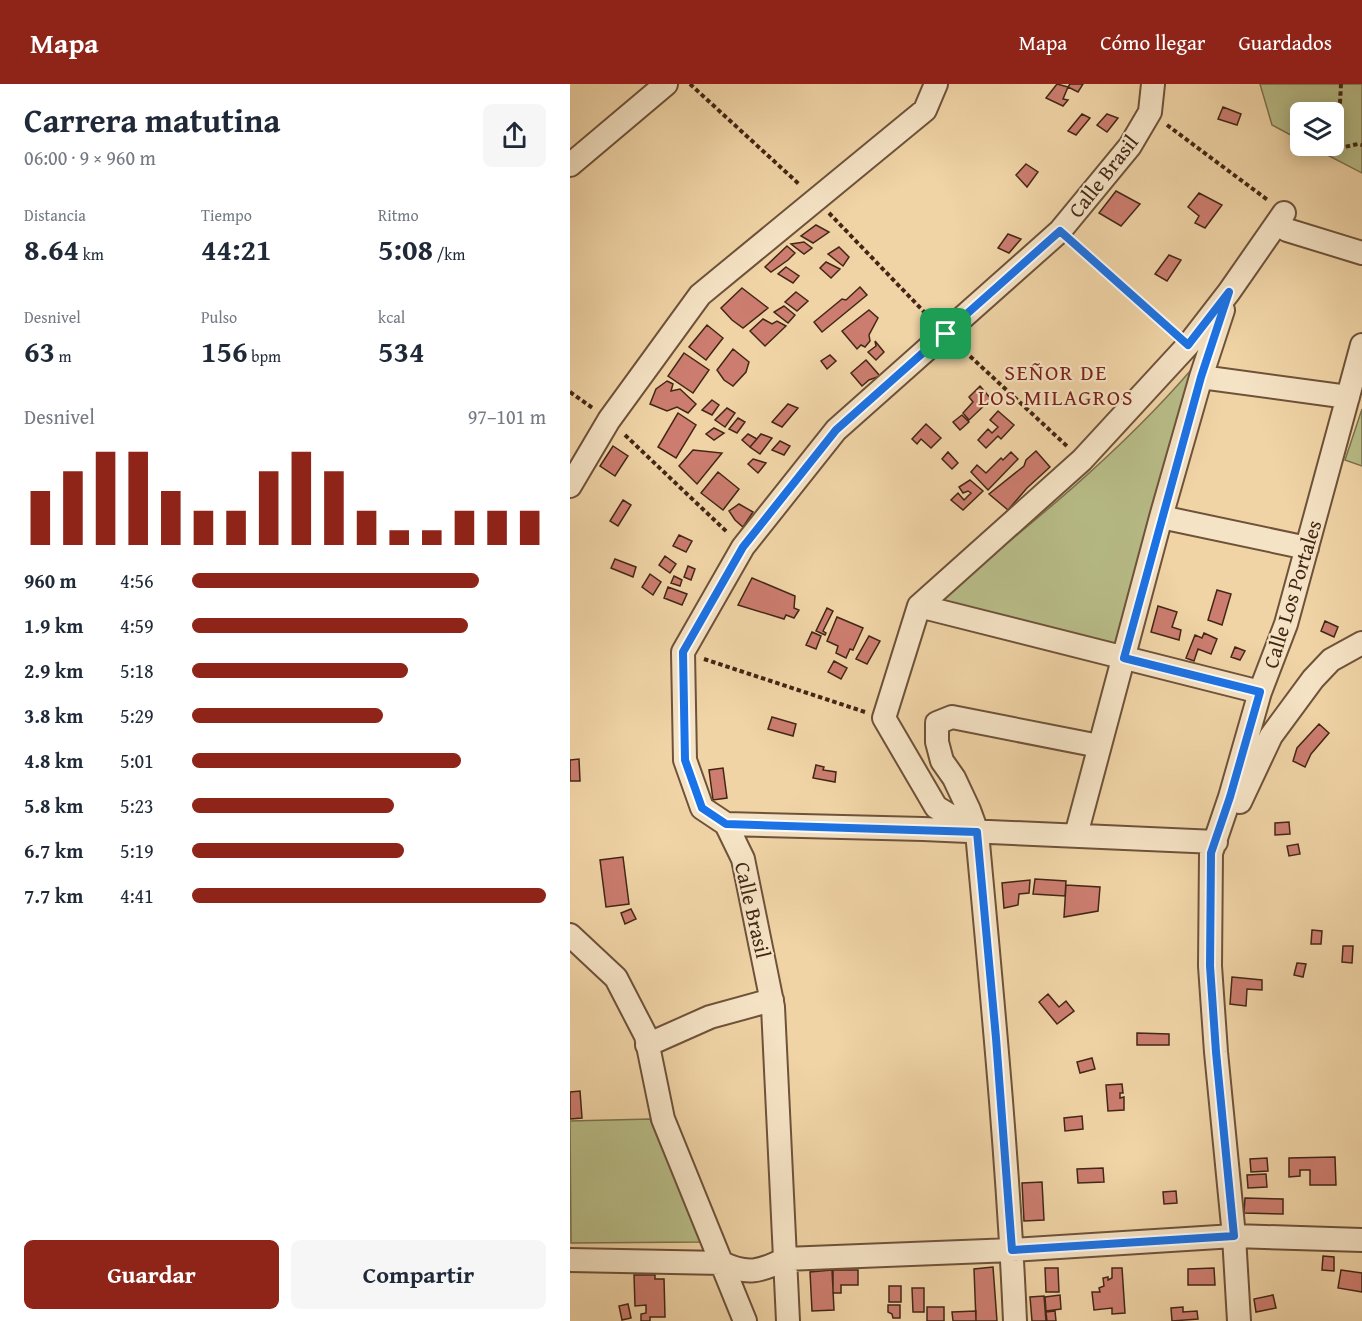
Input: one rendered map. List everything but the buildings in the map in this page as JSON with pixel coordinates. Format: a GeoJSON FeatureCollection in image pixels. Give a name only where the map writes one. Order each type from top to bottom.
{"type":"FeatureCollection","features":[{"type":"Feature","properties":{"kind":"street"},"geometry":{"type":"LineString","coordinates":[[570,165],[666,84]]}},
{"type":"Feature","properties":{"kind":"street"},"geometry":{"type":"LineString","coordinates":[[570,486],[609,420],[700,295],[925,110],[936,84]]}},
{"type":"Feature","properties":{"kind":"street","name":"Calle Brasil"},"geometry":{"type":"LineString","coordinates":[[788,1321],[772,1000],[743,859],[726,824],[702,808],[685,760],[683,652],[743,547],[836,430],[1060,231],[1130,146],[1150,112],[1153,84]]}},
{"type":"Feature","properties":{"kind":"street"},"geometry":{"type":"LineString","coordinates":[[977,832],[936,807],[884,718],[918,606],[1082,460],[1188,345],[1286,221],[1362,253]]}},
{"type":"Feature","properties":{"kind":"street"},"geometry":{"type":"LineString","coordinates":[[1076,835],[1161,517],[1201,377],[1229,292]]}},
{"type":"Feature","properties":{"kind":"street","name":"Calle Los Portales"},"geometry":{"type":"LineString","coordinates":[[1239,1321],[1234,1236],[1210,966],[1211,853],[1260,692],[1286,624],[1362,351]]}},
{"type":"Feature","properties":{"kind":"street"},"geometry":{"type":"LineString","coordinates":[[1201,377],[1348,397]]}},
{"type":"Feature","properties":{"kind":"street"},"geometry":{"type":"LineString","coordinates":[[1161,517],[1307,548]]}},
{"type":"Feature","properties":{"kind":"street"},"geometry":{"type":"LineString","coordinates":[[918,606],[1260,692]]}},
{"type":"Feature","properties":{"kind":"street"},"geometry":{"type":"LineString","coordinates":[[726,824],[1076,835],[1216,842],[1235,814],[1270,736],[1313,679],[1331,660],[1362,643]]}},
{"type":"Feature","properties":{"kind":"street"},"geometry":{"type":"LineString","coordinates":[[1015,1321],[996,1038],[977,832],[954,778],[942,761],[937,742],[937,723],[952,717],[1099,746]]}},
{"type":"Feature","properties":{"kind":"street"},"geometry":{"type":"LineString","coordinates":[[570,935],[616,978],[646,1036],[663,1119],[745,1321]]}},
{"type":"Feature","properties":{"kind":"street"},"geometry":{"type":"LineString","coordinates":[[647,1044],[710,1017],[772,1000]]}},
{"type":"Feature","properties":{"kind":"street"},"geometry":{"type":"LineString","coordinates":[[570,1260],[722,1263],[739,1271],[767,1268],[785,1259],[1012,1250],[1234,1236],[1362,1240]]}},
{"type":"Feature","properties":{"kind":"path"},"geometry":{"type":"LineString","coordinates":[[690,84],[816,200],[946,334],[1082,460]]}},
{"type":"Feature","properties":{"kind":"path"},"geometry":{"type":"LineString","coordinates":[[1340,102],[1341,84]]}},
{"type":"Feature","properties":{"kind":"path"},"geometry":{"type":"LineString","coordinates":[[1150,112],[1286,221]]}},
{"type":"Feature","properties":{"kind":"path"},"geometry":{"type":"LineString","coordinates":[[1344,147],[1362,145]]}},
{"type":"Feature","properties":{"kind":"path"},"geometry":{"type":"LineString","coordinates":[[1060,231],[1188,345]]}},
{"type":"Feature","properties":{"kind":"path"},"geometry":{"type":"LineString","coordinates":[[570,392],[609,420],[743,547]]}},
{"type":"Feature","properties":{"kind":"path"},"geometry":{"type":"LineString","coordinates":[[683,652],[884,718]]}},
{"type":"Feature","properties":{"kind":"green space"},"geometry":{"type":"Polygon","coordinates":[[[1260,84],[1362,84],[1362,173],[1329,156],[1344,156],[1344,102],[1290,102],[1290,135],[1272,125],[1260,84]]]}},
{"type":"Feature","properties":{"kind":"green space"},"geometry":{"type":"Polygon","coordinates":[[[1191,370],[1114,648],[936,601],[1069,491],[1132,433],[1191,370]]]}},
{"type":"Feature","properties":{"kind":"green space"},"geometry":{"type":"Polygon","coordinates":[[[1362,409],[1362,466],[1345,460],[1362,409]]]}},
{"type":"Feature","properties":{"kind":"green space"},"geometry":{"type":"Polygon","coordinates":[[[650,1119],[701,1242],[571,1243],[570,1121],[650,1119]]]}},
{"type":"Feature","properties":{"kind":"district","name":"SEÑOR DE LOS MILAGROS"},"geometry":{"type":"Point","coordinates":[1056,384]}},
{"type":"Feature","properties":{"kind":"route"},"geometry":{"type":"LineString","coordinates":[[1060,231],[1188,345],[1229,292],[1201,377],[1124,658],[1260,692],[1230,797],[1211,853],[1210,966],[1234,1236],[1012,1250],[977,832],[726,824],[702,808],[685,760],[683,652],[743,547],[836,430],[946,334],[1060,231]]}}]}
